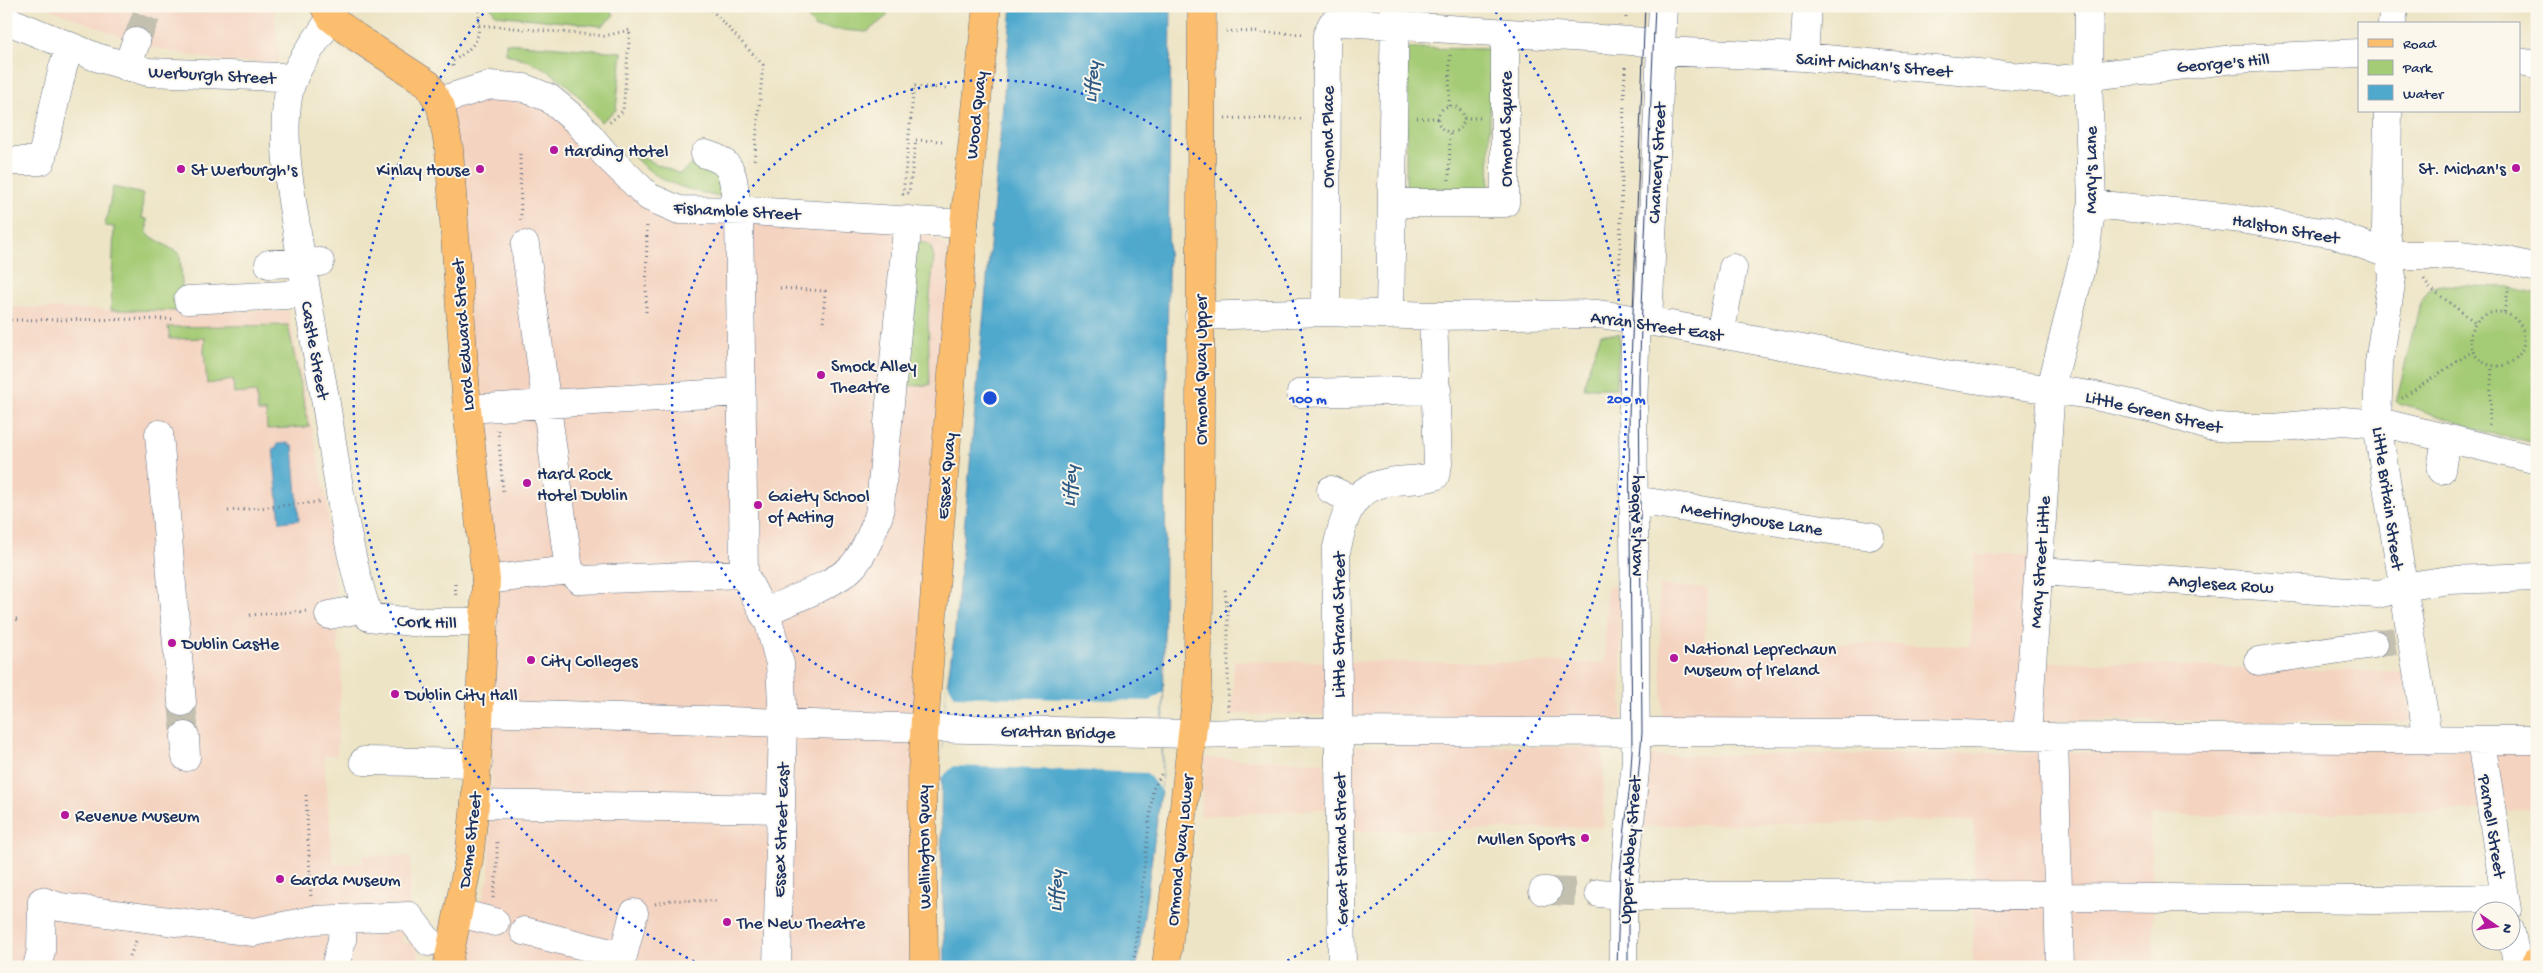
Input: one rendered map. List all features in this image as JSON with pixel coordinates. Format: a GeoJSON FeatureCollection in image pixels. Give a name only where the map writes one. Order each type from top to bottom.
{"type":"FeatureCollection","features":[{"type":"Feature","properties":{"kind":"main road","name":"Wood Quay"},"geometry":{"type":"LineString","coordinates":[[964,224],[987,6]]}},
{"type":"Feature","properties":{"kind":"main road"},"geometry":{"type":"LineString","coordinates":[[328,12],[383,56],[414,73],[428,84],[437,97]]}},
{"type":"Feature","properties":{"kind":"main road","name":"Ormond Quay Upper"},"geometry":{"type":"LineString","coordinates":[[1192,734],[1197,690],[1199,606],[1202,18]]}},
{"type":"Feature","properties":{"kind":"main road","name":"Lord Edward Street"},"geometry":{"type":"LineString","coordinates":[[437,97],[449,149],[467,408],[486,580]]}},
{"type":"Feature","properties":{"kind":"main road","name":"Essex Quay"},"geometry":{"type":"LineString","coordinates":[[934,728],[964,224]]}},
{"type":"Feature","properties":{"kind":"main road"},"geometry":{"type":"LineString","coordinates":[[481,712],[486,580]]}},
{"type":"Feature","properties":{"kind":"main road","name":"Dame Street"},"geometry":{"type":"LineString","coordinates":[[447,967],[459,913],[475,804],[481,712]]}},
{"type":"Feature","properties":{"kind":"main road","name":"Wellington Quay"},"geometry":{"type":"LineString","coordinates":[[924,967],[922,781],[934,728]]}},
{"type":"Feature","properties":{"kind":"main road","name":"Ormond Quay Lower"},"geometry":{"type":"LineString","coordinates":[[1166,967],[1192,734]]}},
{"type":"Feature","properties":{"kind":"main road"},"geometry":{"type":"LineString","coordinates":[[2533,967],[2537,960]]}},
{"type":"Feature","properties":{"kind":"street","name":"Chancery Street"},"geometry":{"type":"LineString","coordinates":[[1634,314],[1661,47],[1663,6]]}},
{"type":"Feature","properties":{"kind":"street"},"geometry":{"type":"LineString","coordinates":[[1804,57],[1807,6]]}},
{"type":"Feature","properties":{"kind":"street","name":"Mary's Lane"},"geometry":{"type":"LineString","coordinates":[[2051,388],[2086,247],[2092,204],[2093,174],[2088,77],[2089,6]]}},
{"type":"Feature","properties":{"kind":"street"},"geometry":{"type":"LineString","coordinates":[[2392,22],[2394,6]]}},
{"type":"Feature","properties":{"kind":"street","name":"Werburgh Street"},"geometry":{"type":"LineString","coordinates":[[9,16],[70,47],[127,67],[159,74],[281,77],[293,80],[328,12]]}},
{"type":"Feature","properties":{"kind":"street"},"geometry":{"type":"LineString","coordinates":[[1327,35],[1332,24],[1394,16],[1450,30],[1626,41],[1661,47]]}},
{"type":"Feature","properties":{"kind":"street"},"geometry":{"type":"LineString","coordinates":[[1390,315],[1394,16]]}},
{"type":"Feature","properties":{"kind":"street","name":"Ormond Square"},"geometry":{"type":"LineString","coordinates":[[1392,203],[1505,203],[1504,33]]}},
{"type":"Feature","properties":{"kind":"street","name":"Ormond Place"},"geometry":{"type":"LineString","coordinates":[[1326,312],[1327,35]]}},
{"type":"Feature","properties":{"kind":"street"},"geometry":{"type":"LineString","coordinates":[[127,67],[136,42]]}},
{"type":"Feature","properties":{"kind":"street"},"geometry":{"type":"LineString","coordinates":[[6,161],[41,162],[63,67],[70,47]]}},
{"type":"Feature","properties":{"kind":"street","name":"Saint Michan's Street"},"geometry":{"type":"LineString","coordinates":[[1661,47],[1804,57],[2058,80],[2088,77]]}},
{"type":"Feature","properties":{"kind":"street","name":"George's Hill"},"geometry":{"type":"LineString","coordinates":[[2088,77],[2235,59],[2358,53]]}},
{"type":"Feature","properties":{"kind":"street"},"geometry":{"type":"LineString","coordinates":[[2520,62],[2537,65]]}},
{"type":"Feature","properties":{"kind":"street","name":"Castle Street"},"geometry":{"type":"LineString","coordinates":[[293,80],[286,106],[287,152],[310,261],[314,306],[341,498],[368,612]]}},
{"type":"Feature","properties":{"kind":"street","name":"Fishamble Street"},"geometry":{"type":"LineString","coordinates":[[437,97],[490,85],[524,88],[549,98],[578,122],[606,154],[649,197],[679,210],[739,210],[964,224]]}},
{"type":"Feature","properties":{"kind":"street","name":"Little Britain Street"},"geometry":{"type":"LineString","coordinates":[[2388,112],[2386,231],[2399,256],[2392,277],[2379,363],[2377,424],[2402,589],[2393,641],[2427,732]]}},
{"type":"Feature","properties":{"kind":"street"},"geometry":{"type":"LineString","coordinates":[[525,245],[545,404],[569,570],[580,580],[744,574],[739,210],[735,199],[735,179],[730,167],[718,158],[705,154]]}},
{"type":"Feature","properties":{"kind":"street","name":"Halston Street"},"geometry":{"type":"LineString","coordinates":[[2092,204],[2234,218],[2334,234],[2399,256],[2460,255],[2508,261],[2537,268]]}},
{"type":"Feature","properties":{"kind":"street"},"geometry":{"type":"LineString","coordinates":[[763,613],[828,583],[852,567],[867,544],[879,515],[908,220]]}},
{"type":"Feature","properties":{"kind":"street"},"geometry":{"type":"LineString","coordinates":[[269,264],[310,261]]}},
{"type":"Feature","properties":{"kind":"street"},"geometry":{"type":"LineString","coordinates":[[1720,334],[1733,268]]}},
{"type":"Feature","properties":{"kind":"street"},"geometry":{"type":"LineString","coordinates":[[185,310],[286,295],[314,306]]}},
{"type":"Feature","properties":{"kind":"street","name":"Arran Street East"},"geometry":{"type":"LineString","coordinates":[[1199,316],[1326,312],[1433,316],[1634,314],[1720,334],[1951,376],[2051,388]]}},
{"type":"Feature","properties":{"kind":"street","name":"Mary's Abbey"},"geometry":{"type":"LineString","coordinates":[[1634,314],[1636,733]]}},
{"type":"Feature","properties":{"kind":"street","name":"Little Strand Street"},"geometry":{"type":"LineString","coordinates":[[1338,731],[1336,552],[1344,518],[1342,495],[1389,482],[1423,480],[1435,476],[1438,464],[1433,316]]}},
{"type":"Feature","properties":{"kind":"street","name":"Little Green Street"},"geometry":{"type":"LineString","coordinates":[[2051,388],[2154,409],[2208,426],[2274,428],[2343,421],[2377,424],[2537,460]]}},
{"type":"Feature","properties":{"kind":"street","name":"Mary Street Little"},"geometry":{"type":"LineString","coordinates":[[2027,736],[2051,388]]}},
{"type":"Feature","properties":{"kind":"street"},"geometry":{"type":"LineString","coordinates":[[1301,393],[1437,390]]}},
{"type":"Feature","properties":{"kind":"street"},"geometry":{"type":"LineString","coordinates":[[467,408],[740,392]]}},
{"type":"Feature","properties":{"kind":"street"},"geometry":{"type":"LineString","coordinates":[[159,434],[182,702]]}},
{"type":"Feature","properties":{"kind":"street"},"geometry":{"type":"LineString","coordinates":[[2441,470],[2446,438]]}},
{"type":"Feature","properties":{"kind":"street","name":"Meetinghouse Lane"},"geometry":{"type":"LineString","coordinates":[[1634,500],[1870,536]]}},
{"type":"Feature","properties":{"kind":"street"},"geometry":{"type":"LineString","coordinates":[[486,580],[569,570]]}},
{"type":"Feature","properties":{"kind":"street","name":"Anglesea Row"},"geometry":{"type":"LineString","coordinates":[[2039,571],[2378,594],[2449,580],[2537,576]]}},
{"type":"Feature","properties":{"kind":"street","name":"Essex Street East"},"geometry":{"type":"LineString","coordinates":[[744,574],[769,623],[780,664],[783,722],[777,967]]}},
{"type":"Feature","properties":{"kind":"street","name":"Cork Hill"},"geometry":{"type":"LineString","coordinates":[[329,615],[368,612],[412,622],[485,622]]}},
{"type":"Feature","properties":{"kind":"street"},"geometry":{"type":"LineString","coordinates":[[2258,661],[2393,641]]}},
{"type":"Feature","properties":{"kind":"street","name":"Grattan Bridge"},"geometry":{"type":"LineString","coordinates":[[481,712],[934,728],[1192,734],[1338,731],[1931,733],[2054,737],[2427,732],[2480,741],[2537,740]]}},
{"type":"Feature","properties":{"kind":"street","name":"Great Strand Street"},"geometry":{"type":"LineString","coordinates":[[1338,731],[1342,967]]}},
{"type":"Feature","properties":{"kind":"street","name":"Upper Abbey Street"},"geometry":{"type":"LineString","coordinates":[[1623,967],[1611,894],[1634,786],[1636,733]]}},
{"type":"Feature","properties":{"kind":"street"},"geometry":{"type":"LineString","coordinates":[[2054,737],[2060,967]]}},
{"type":"Feature","properties":{"kind":"street","name":"Parnell Street"},"geometry":{"type":"LineString","coordinates":[[2480,741],[2505,900]]}},
{"type":"Feature","properties":{"kind":"street"},"geometry":{"type":"LineString","coordinates":[[364,761],[478,763]]}},
{"type":"Feature","properties":{"kind":"street"},"geometry":{"type":"LineString","coordinates":[[475,804],[780,809]]}},
{"type":"Feature","properties":{"kind":"street"},"geometry":{"type":"LineString","coordinates":[[1611,894],[2057,895],[2071,897],[2470,903]]}},
{"type":"Feature","properties":{"kind":"street"},"geometry":{"type":"LineString","coordinates":[[37,967],[41,951],[42,900],[60,907],[254,932],[313,920],[409,916],[429,942]]}},
{"type":"Feature","properties":{"kind":"street"},"geometry":{"type":"LineString","coordinates":[[459,913],[495,922]]}},
{"type":"Feature","properties":{"kind":"street"},"geometry":{"type":"LineString","coordinates":[[524,930],[623,956],[634,913]]}},
{"type":"Feature","properties":{"kind":"street"},"geometry":{"type":"LineString","coordinates":[[335,967],[342,940],[343,919]]}},
{"type":"Feature","properties":{"kind":"street"},"geometry":{"type":"LineString","coordinates":[[2514,950],[2516,957],[2529,967]]}},
{"type":"Feature","properties":{"kind":"path"},"geometry":{"type":"LineString","coordinates":[[454,66],[453,61],[476,43],[479,25],[479,6]]}},
{"type":"Feature","properties":{"kind":"path"},"geometry":{"type":"LineString","coordinates":[[708,6],[763,65],[753,169]]}},
{"type":"Feature","properties":{"kind":"path"},"geometry":{"type":"LineString","coordinates":[[1626,6],[1634,314]]}},
{"type":"Feature","properties":{"kind":"path"},"geometry":{"type":"LineString","coordinates":[[1202,18],[1327,35]]}},
{"type":"Feature","properties":{"kind":"path"},"geometry":{"type":"LineString","coordinates":[[479,25],[604,36],[630,30],[623,111],[602,128]]}},
{"type":"Feature","properties":{"kind":"path"},"geometry":{"type":"LineString","coordinates":[[1449,106],[1450,30]]}},
{"type":"Feature","properties":{"kind":"path"},"geometry":{"type":"LineString","coordinates":[[942,141],[916,140],[909,193],[903,194],[914,86],[948,89]]}},
{"type":"Feature","properties":{"kind":"path"},"geometry":{"type":"LineString","coordinates":[[1449,106],[1458,108],[1464,118],[1460,128],[1450,132],[1440,126],[1439,118],[1441,112],[1449,106]]}},
{"type":"Feature","properties":{"kind":"path"},"geometry":{"type":"LineString","coordinates":[[1202,117],[1327,119]]}},
{"type":"Feature","properties":{"kind":"path"},"geometry":{"type":"LineString","coordinates":[[1450,132],[1450,203]]}},
{"type":"Feature","properties":{"kind":"path"},"geometry":{"type":"LineString","coordinates":[[520,154],[522,236],[525,245]]}},
{"type":"Feature","properties":{"kind":"path"},"geometry":{"type":"LineString","coordinates":[[646,237],[646,312]]}},
{"type":"Feature","properties":{"kind":"path"},"geometry":{"type":"LineString","coordinates":[[2399,256],[2430,288],[2475,322]]}},
{"type":"Feature","properties":{"kind":"path"},"geometry":{"type":"LineString","coordinates":[[780,288],[825,291],[823,326]]}},
{"type":"Feature","properties":{"kind":"path"},"geometry":{"type":"LineString","coordinates":[[6,320],[185,310]]}},
{"type":"Feature","properties":{"kind":"path"},"geometry":{"type":"LineString","coordinates":[[2496,311],[2511,315],[2521,326],[2524,341],[2519,355],[2510,362],[2492,365],[2478,358],[2473,351],[2470,336],[2475,322],[2481,316],[2496,311]]}},
{"type":"Feature","properties":{"kind":"path"},"geometry":{"type":"LineString","coordinates":[[2377,424],[2396,402],[2473,351]]}},
{"type":"Feature","properties":{"kind":"path"},"geometry":{"type":"LineString","coordinates":[[2486,447],[2489,433],[2492,365]]}},
{"type":"Feature","properties":{"kind":"path"},"geometry":{"type":"LineString","coordinates":[[228,511],[308,504]]}},
{"type":"Feature","properties":{"kind":"path"},"geometry":{"type":"LineString","coordinates":[[455,584],[456,599]]}},
{"type":"Feature","properties":{"kind":"path"},"geometry":{"type":"LineString","coordinates":[[1225,588],[1228,616],[1228,717]]}},
{"type":"Feature","properties":{"kind":"path"},"geometry":{"type":"LineString","coordinates":[[250,615],[320,611],[329,615]]}},
{"type":"Feature","properties":{"kind":"path"},"geometry":{"type":"LineString","coordinates":[[6,620],[18,619]]}},
{"type":"Feature","properties":{"kind":"path"},"geometry":{"type":"LineString","coordinates":[[1133,967],[1153,789],[1162,772]]}},
{"type":"Feature","properties":{"kind":"path"},"geometry":{"type":"LineString","coordinates":[[306,795],[313,920]]}},
{"type":"Feature","properties":{"kind":"path"},"geometry":{"type":"LineString","coordinates":[[634,913],[671,900],[716,901]]}},
{"type":"Feature","properties":{"kind":"shaded area"},"geometry":{"type":"Polygon","coordinates":[[[43,6],[274,6],[279,62],[227,62],[148,47],[43,6]]]}},
{"type":"Feature","properties":{"kind":"shaded area"},"geometry":{"type":"Polygon","coordinates":[[[478,70],[499,72],[663,199],[901,231],[936,238],[949,249],[914,967],[463,967],[489,876],[493,659],[445,98],[450,83],[478,70]]]}},
{"type":"Feature","properties":{"kind":"shaded area","name":"Dublin Castle"},"geometry":{"type":"Polygon","coordinates":[[[6,307],[111,310],[288,311],[327,501],[336,593],[329,603],[330,627],[338,635],[338,652],[342,656],[337,755],[324,756],[333,865],[363,863],[363,855],[411,857],[409,903],[402,942],[414,945],[419,953],[416,967],[6,967],[6,307]]]}},
{"type":"Feature","properties":{"kind":"shaded area"},"geometry":{"type":"Polygon","coordinates":[[[1975,554],[2032,554],[2016,721],[1663,722],[1659,586],[1708,588],[1704,641],[1970,646],[1975,554]]]}},
{"type":"Feature","properties":{"kind":"shaded area"},"geometry":{"type":"Polygon","coordinates":[[[1607,585],[1620,585],[1622,720],[1232,714],[1234,661],[1605,663],[1607,585]]]}},
{"type":"Feature","properties":{"kind":"shaded area"},"geometry":{"type":"Polygon","coordinates":[[[2044,662],[2403,672],[2411,722],[2042,720],[2044,662]]]}},
{"type":"Feature","properties":{"kind":"shaded area"},"geometry":{"type":"Polygon","coordinates":[[[1357,746],[1603,747],[1604,827],[1353,831],[1351,755],[1357,746]]]}},
{"type":"Feature","properties":{"kind":"shaded area"},"geometry":{"type":"Polygon","coordinates":[[[2422,749],[2537,750],[2537,809],[2150,816],[2154,967],[1973,967],[1974,820],[1643,826],[1650,758],[1653,756],[2422,749]]]}},
{"type":"Feature","properties":{"kind":"shaded area"},"geometry":{"type":"Polygon","coordinates":[[[1205,758],[1324,762],[1326,809],[1200,816],[1205,758]]]}},
{"type":"Feature","properties":{"kind":"green space"},"geometry":{"type":"Polygon","coordinates":[[[490,6],[608,6],[614,15],[602,26],[496,15],[490,6]]]}},
{"type":"Feature","properties":{"kind":"green space"},"geometry":{"type":"Polygon","coordinates":[[[799,6],[888,6],[887,16],[867,32],[815,28],[799,6]]]}},
{"type":"Feature","properties":{"kind":"green space"},"geometry":{"type":"Polygon","coordinates":[[[506,43],[622,52],[616,110],[601,122],[571,88],[560,79],[535,64],[506,54],[506,43]]]}},
{"type":"Feature","properties":{"kind":"green space"},"geometry":{"type":"Polygon","coordinates":[[[1407,48],[1491,49],[1489,188],[1406,188],[1407,48]]]}},
{"type":"Feature","properties":{"kind":"green space"},"geometry":{"type":"Polygon","coordinates":[[[629,152],[680,174],[695,161],[710,163],[726,182],[723,195],[714,196],[668,182],[649,170],[629,152]]]}},
{"type":"Feature","properties":{"kind":"green space"},"geometry":{"type":"Polygon","coordinates":[[[113,187],[143,194],[142,218],[147,219],[147,234],[180,254],[184,311],[111,310],[114,227],[105,226],[113,187]]]}},
{"type":"Feature","properties":{"kind":"green space"},"geometry":{"type":"Polygon","coordinates":[[[916,242],[927,243],[931,247],[934,257],[928,316],[930,385],[905,386],[916,242]]]}},
{"type":"Feature","properties":{"kind":"green space"},"geometry":{"type":"Polygon","coordinates":[[[2442,285],[2509,287],[2537,294],[2537,443],[2489,433],[2396,402],[2420,303],[2430,288],[2442,285]]]}},
{"type":"Feature","properties":{"kind":"green space"},"geometry":{"type":"Polygon","coordinates":[[[288,325],[309,427],[267,429],[266,412],[258,412],[256,392],[234,394],[233,380],[207,384],[204,351],[205,338],[170,339],[168,327],[288,325]]]}},
{"type":"Feature","properties":{"kind":"green space"},"geometry":{"type":"Polygon","coordinates":[[[1601,334],[1620,334],[1616,388],[1584,388],[1589,367],[1601,334]]]}},
{"type":"Feature","properties":{"kind":"water","name":"Liffey"},"geometry":{"type":"Polygon","coordinates":[[[1012,6],[1171,6],[1161,791],[1137,967],[945,967],[941,803],[944,721],[954,639],[1012,6]]]}},
{"type":"Feature","properties":{"kind":"water"},"geometry":{"type":"Polygon","coordinates":[[[289,443],[289,446],[293,446],[299,520],[280,522],[273,448],[277,448],[277,444],[289,443]]]}},
{"type":"Feature","properties":{"kind":"pier"},"geometry":{"type":"Polygon","coordinates":[[[947,682],[955,696],[1150,701],[1163,692],[1161,791],[1147,773],[954,766],[940,779],[947,682]]]}},
{"type":"Feature","properties":{"kind":"tunnel"},"geometry":{"type":"LineString","coordinates":[[136,42],[150,6]]}},
{"type":"Feature","properties":{"kind":"tunnel"},"geometry":{"type":"LineString","coordinates":[[2374,644],[2395,641]]}},
{"type":"Feature","properties":{"kind":"tunnel"},"geometry":{"type":"LineString","coordinates":[[182,702],[185,736]]}},
{"type":"Feature","properties":{"kind":"tunnel"},"geometry":{"type":"LineString","coordinates":[[1547,891],[1599,893]]}},
{"type":"Feature","properties":{"kind":"tram line"},"geometry":{"type":"LineString","coordinates":[[1617,967],[1620,871],[1632,751],[1629,415],[1645,6]]}},
{"type":"Feature","properties":{"kind":"tram line"},"geometry":{"type":"LineString","coordinates":[[1628,967],[1628,896],[1642,733],[1639,376],[1655,6]]}},
{"type":"Feature","properties":{"kind":"place","name":"Harding Hotel"},"geometry":{"type":"Point","coordinates":[554,150]}},
{"type":"Feature","properties":{"kind":"place","name":"St. Michan's"},"geometry":{"type":"Point","coordinates":[2516,168]}},
{"type":"Feature","properties":{"kind":"place","name":"St Werburgh's"},"geometry":{"type":"Point","coordinates":[181,169]}},
{"type":"Feature","properties":{"kind":"place","name":"Kinlay House"},"geometry":{"type":"Point","coordinates":[480,169]}},
{"type":"Feature","properties":{"kind":"place","name":"Smock Alley Theatre"},"geometry":{"type":"Point","coordinates":[821,375]}},
{"type":"Feature","properties":{"kind":"place","name":"Hard Rock Hotel Dublin"},"geometry":{"type":"Point","coordinates":[527,483]}},
{"type":"Feature","properties":{"kind":"place","name":"Gaiety School of Acting"},"geometry":{"type":"Point","coordinates":[758,505]}},
{"type":"Feature","properties":{"kind":"place","name":"Dublin Castle"},"geometry":{"type":"Point","coordinates":[172,643]}},
{"type":"Feature","properties":{"kind":"place","name":"National Leprechaun Museum of Ireland"},"geometry":{"type":"Point","coordinates":[1674,658]}},
{"type":"Feature","properties":{"kind":"place","name":"City Colleges"},"geometry":{"type":"Point","coordinates":[531,660]}},
{"type":"Feature","properties":{"kind":"place","name":"Dublin City Hall"},"geometry":{"type":"Point","coordinates":[395,694]}},
{"type":"Feature","properties":{"kind":"place","name":"Revenue Museum"},"geometry":{"type":"Point","coordinates":[65,815]}},
{"type":"Feature","properties":{"kind":"place","name":"Mullen Sports"},"geometry":{"type":"Point","coordinates":[1585,838]}},
{"type":"Feature","properties":{"kind":"place","name":"Garda Museum"},"geometry":{"type":"Point","coordinates":[280,879]}},
{"type":"Feature","properties":{"kind":"place","name":"The New Theatre"},"geometry":{"type":"Point","coordinates":[727,922]}}]}
